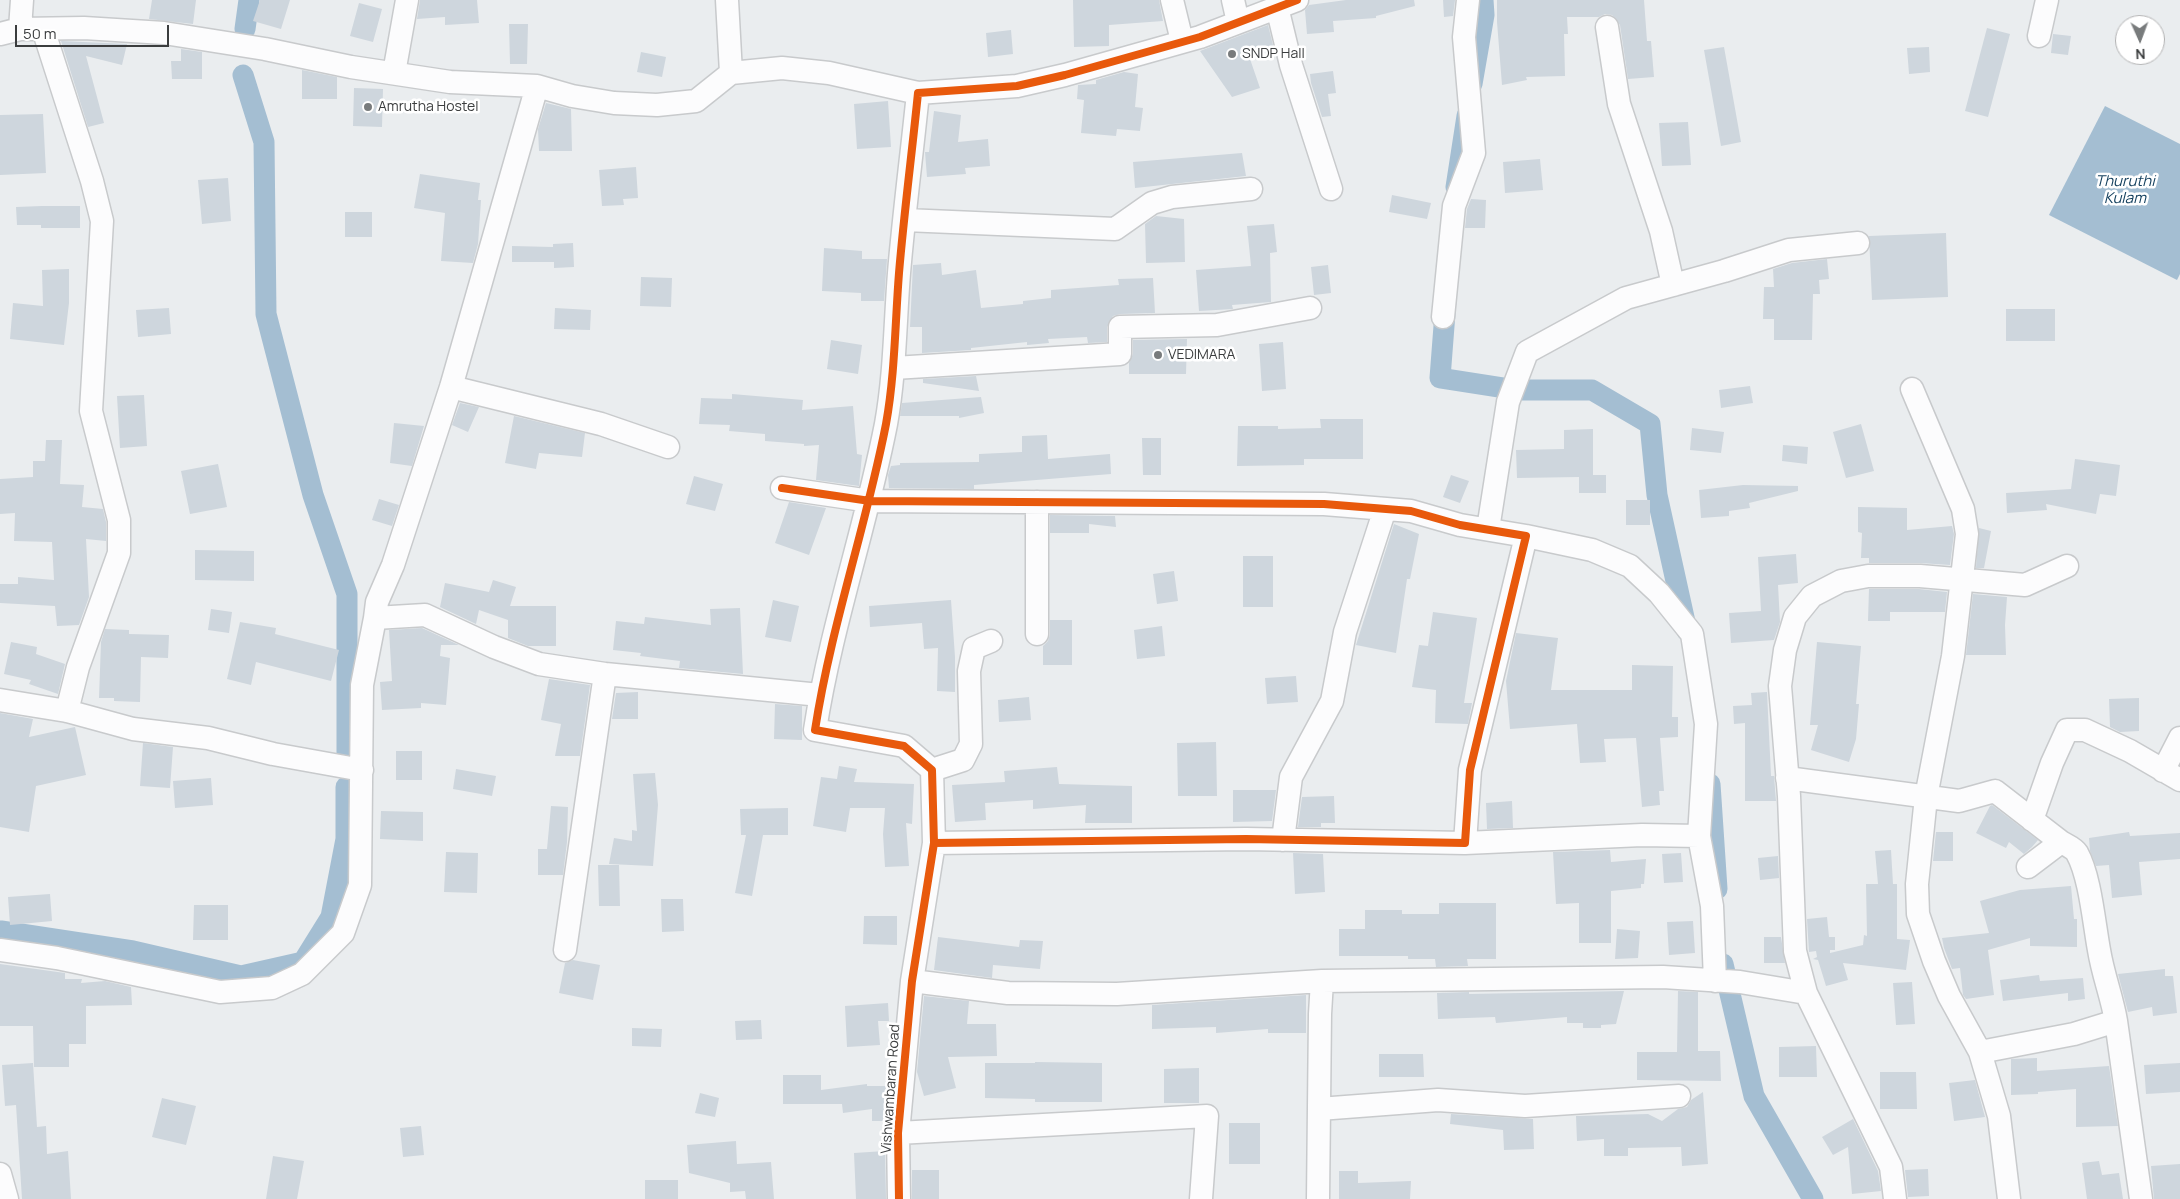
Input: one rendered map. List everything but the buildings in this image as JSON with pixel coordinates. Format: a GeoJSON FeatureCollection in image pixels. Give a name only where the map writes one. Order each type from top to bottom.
{"type":"FeatureCollection","features":[{"type":"Feature","properties":{"kind":"street"},"geometry":{"type":"LineString","coordinates":[[22,0],[10,31],[84,28],[164,33],[265,49],[351,67],[450,82],[537,86],[572,96],[606,102],[657,105],[696,101],[731,73],[782,68],[829,73],[918,93],[1017,86],[1122,60],[1200,37],[1287,4],[1291,65],[1331,189]]}},
{"type":"Feature","properties":{"kind":"street"},"geometry":{"type":"LineString","coordinates":[[394,73],[407,0]]}},
{"type":"Feature","properties":{"kind":"street"},"geometry":{"type":"LineString","coordinates":[[726,0],[731,73]]}},
{"type":"Feature","properties":{"kind":"street"},"geometry":{"type":"LineString","coordinates":[[1172,0],[1182,41]]}},
{"type":"Feature","properties":{"kind":"street"},"geometry":{"type":"LineString","coordinates":[[1233,0],[1238,22]]}},
{"type":"Feature","properties":{"kind":"street"},"geometry":{"type":"LineString","coordinates":[[1443,317],[1454,206],[1474,153],[1464,37],[1468,0]]}},
{"type":"Feature","properties":{"kind":"street"},"geometry":{"type":"LineString","coordinates":[[2039,36],[2047,0]]}},
{"type":"Feature","properties":{"kind":"street"},"geometry":{"type":"LineString","coordinates":[[1607,27],[1619,104],[1661,231],[1673,285]]}},
{"type":"Feature","properties":{"kind":"street"},"geometry":{"type":"LineString","coordinates":[[43,29],[92,181],[102,221],[91,411],[119,520],[119,553],[78,667],[67,711]]}},
{"type":"Feature","properties":{"kind":"street"},"geometry":{"type":"LineString","coordinates":[[0,950],[57,958],[220,992],[272,988],[302,974],[343,933],[360,885],[362,685],[377,602],[393,565],[452,387],[537,86]]}},
{"type":"Feature","properties":{"kind":"street"},"geometry":{"type":"LineString","coordinates":[[918,93],[904,220],[894,368],[886,424],[870,501],[820,695],[815,730],[904,746],[932,770],[963,760],[971,744],[969,670],[974,648],[990,641]]}},
{"type":"Feature","properties":{"kind":"street"},"geometry":{"type":"LineString","coordinates":[[904,220],[1115,229],[1152,203],[1172,197],[1251,189]]}},
{"type":"Feature","properties":{"kind":"street"},"geometry":{"type":"LineString","coordinates":[[1488,529],[1508,402],[1527,352],[1626,298],[1724,271],[1789,250],[1858,243]]}},
{"type":"Feature","properties":{"kind":"street"},"geometry":{"type":"LineString","coordinates":[[894,368],[1120,354],[1120,327],[1217,325],[1310,308]]}},
{"type":"Feature","properties":{"kind":"street"},"geometry":{"type":"LineString","coordinates":[[452,387],[601,424],[668,447]]}},
{"type":"Feature","properties":{"kind":"street"},"geometry":{"type":"LineString","coordinates":[[1912,390],[1963,509],[1967,534],[1960,580],[1953,656],[1926,797],[1917,884],[1918,914],[1934,961],[1949,996],[1980,1052],[1999,1116],[2010,1199]]}},
{"type":"Feature","properties":{"kind":"street"},"geometry":{"type":"LineString","coordinates":[[782,488],[870,501],[1324,504],[1411,511],[1460,524],[1592,550],[1630,566],[1659,593],[1692,634],[1706,724],[1699,836],[1712,906],[1716,981]]}},
{"type":"Feature","properties":{"kind":"street"},"geometry":{"type":"LineString","coordinates":[[1037,502],[1037,634]]}},
{"type":"Feature","properties":{"kind":"street"},"geometry":{"type":"LineString","coordinates":[[1283,840],[1291,777],[1332,701],[1345,632],[1385,509]]}},
{"type":"Feature","properties":{"kind":"street"},"geometry":{"type":"LineString","coordinates":[[1465,844],[1470,770],[1526,536]]}},
{"type":"Feature","properties":{"kind":"street"},"geometry":{"type":"LineString","coordinates":[[1895,1199],[1891,1167],[1806,993],[1795,950],[1794,892],[1780,686],[1785,650],[1795,617],[1812,596],[1841,582],[1868,576],[1920,576],[2025,585],[2068,566]]}},
{"type":"Feature","properties":{"kind":"street"},"geometry":{"type":"LineString","coordinates":[[375,618],[424,615],[494,647],[538,664],[605,674],[820,695]]}},
{"type":"Feature","properties":{"kind":"street"},"geometry":{"type":"LineString","coordinates":[[565,950],[605,674]]}},
{"type":"Feature","properties":{"kind":"street"},"geometry":{"type":"LineString","coordinates":[[0,700],[67,711],[133,729],[208,738],[273,754],[362,770]]}},
{"type":"Feature","properties":{"kind":"street"},"geometry":{"type":"LineString","coordinates":[[2032,820],[2052,763],[2067,730],[2085,730],[2130,751],[2172,776],[2180,738]]}},
{"type":"Feature","properties":{"kind":"street","name":"Vishwambaran Road"},"geometry":{"type":"LineString","coordinates":[[899,1199],[898,1132],[912,981],[934,842],[932,770]]}},
{"type":"Feature","properties":{"kind":"street"},"geometry":{"type":"LineString","coordinates":[[1787,778],[1959,801],[1995,791],[2061,842],[2076,851],[2086,879],[2095,920],[2099,952],[2113,1000],[2141,1199]]}},
{"type":"Feature","properties":{"kind":"street"},"geometry":{"type":"LineString","coordinates":[[934,842],[1283,840],[1465,844],[1642,834],[1699,836]]}},
{"type":"Feature","properties":{"kind":"street"},"geometry":{"type":"LineString","coordinates":[[2028,867],[2061,842]]}},
{"type":"Feature","properties":{"kind":"street"},"geometry":{"type":"LineString","coordinates":[[912,981],[1008,993],[1117,994],[1322,981],[1663,977],[1740,982],[1806,993]]}},
{"type":"Feature","properties":{"kind":"street"},"geometry":{"type":"LineString","coordinates":[[1318,1199],[1322,981]]}},
{"type":"Feature","properties":{"kind":"street"},"geometry":{"type":"LineString","coordinates":[[1980,1052],[2074,1034],[2116,1022]]}},
{"type":"Feature","properties":{"kind":"street"},"geometry":{"type":"LineString","coordinates":[[1319,1109],[1438,1100],[1525,1106],[1679,1096]]}},
{"type":"Feature","properties":{"kind":"street"},"geometry":{"type":"LineString","coordinates":[[898,1132],[1207,1116],[1202,1199]]}},
{"type":"Feature","properties":{"kind":"street"},"geometry":{"type":"LineString","coordinates":[[0,1174],[7,1199]]}},
{"type":"Feature","properties":{"kind":"water","name":"Thuruthi Kulam"},"geometry":{"type":"Polygon","coordinates":[[[2105,106],[2180,144],[2180,274],[2177,280],[2049,215],[2105,106]]]}},
{"type":"Feature","properties":{"kind":"waterway"},"geometry":{"type":"LineString","coordinates":[[245,29],[249,0]]}},
{"type":"Feature","properties":{"kind":"waterway"},"geometry":{"type":"LineString","coordinates":[[1472,84],[1484,15],[1483,0]]}},
{"type":"Feature","properties":{"kind":"waterway"},"geometry":{"type":"LineString","coordinates":[[243,75],[264,142],[266,314],[313,495],[347,594],[347,753]]}},
{"type":"Feature","properties":{"kind":"waterway"},"geometry":{"type":"LineString","coordinates":[[1456,187],[1467,116]]}},
{"type":"Feature","properties":{"kind":"waterway"},"geometry":{"type":"LineString","coordinates":[[1446,300],[1440,378],[1517,390],[1592,390],[1650,424],[1657,495],[1687,631]]}},
{"type":"Feature","properties":{"kind":"waterway"},"geometry":{"type":"LineString","coordinates":[[1710,784],[1717,889]]}},
{"type":"Feature","properties":{"kind":"waterway"},"geometry":{"type":"LineString","coordinates":[[1,931],[133,951],[241,976],[303,962],[331,917],[346,839],[346,787]]}},
{"type":"Feature","properties":{"kind":"waterway"},"geometry":{"type":"LineString","coordinates":[[1723,964],[1754,1096],[1813,1199]]}},
{"type":"Feature","properties":{"kind":"cycle path"},"geometry":{"type":"LineString","coordinates":[[899,1199],[898,1133],[912,981],[934,843],[932,770],[904,746],[815,730],[830,653],[869,501],[886,424],[893,368],[901,250],[918,93],[1017,86],[1065,75],[1200,37],[1297,0]]}},
{"type":"Feature","properties":{"kind":"cycle path"},"geometry":{"type":"LineString","coordinates":[[782,488],[870,501],[1324,504],[1411,511],[1460,525],[1526,536],[1470,770],[1465,843],[1246,839],[934,843]]}},
{"type":"Feature","properties":{"kind":"place","name":"SNDP Hall"},"geometry":{"type":"Point","coordinates":[1232,54]}},
{"type":"Feature","properties":{"kind":"place","name":"Amrutha Hostel"},"geometry":{"type":"Point","coordinates":[368,107]}},
{"type":"Feature","properties":{"kind":"place","name":"VEDIMARA"},"geometry":{"type":"Point","coordinates":[1158,355]}}]}
